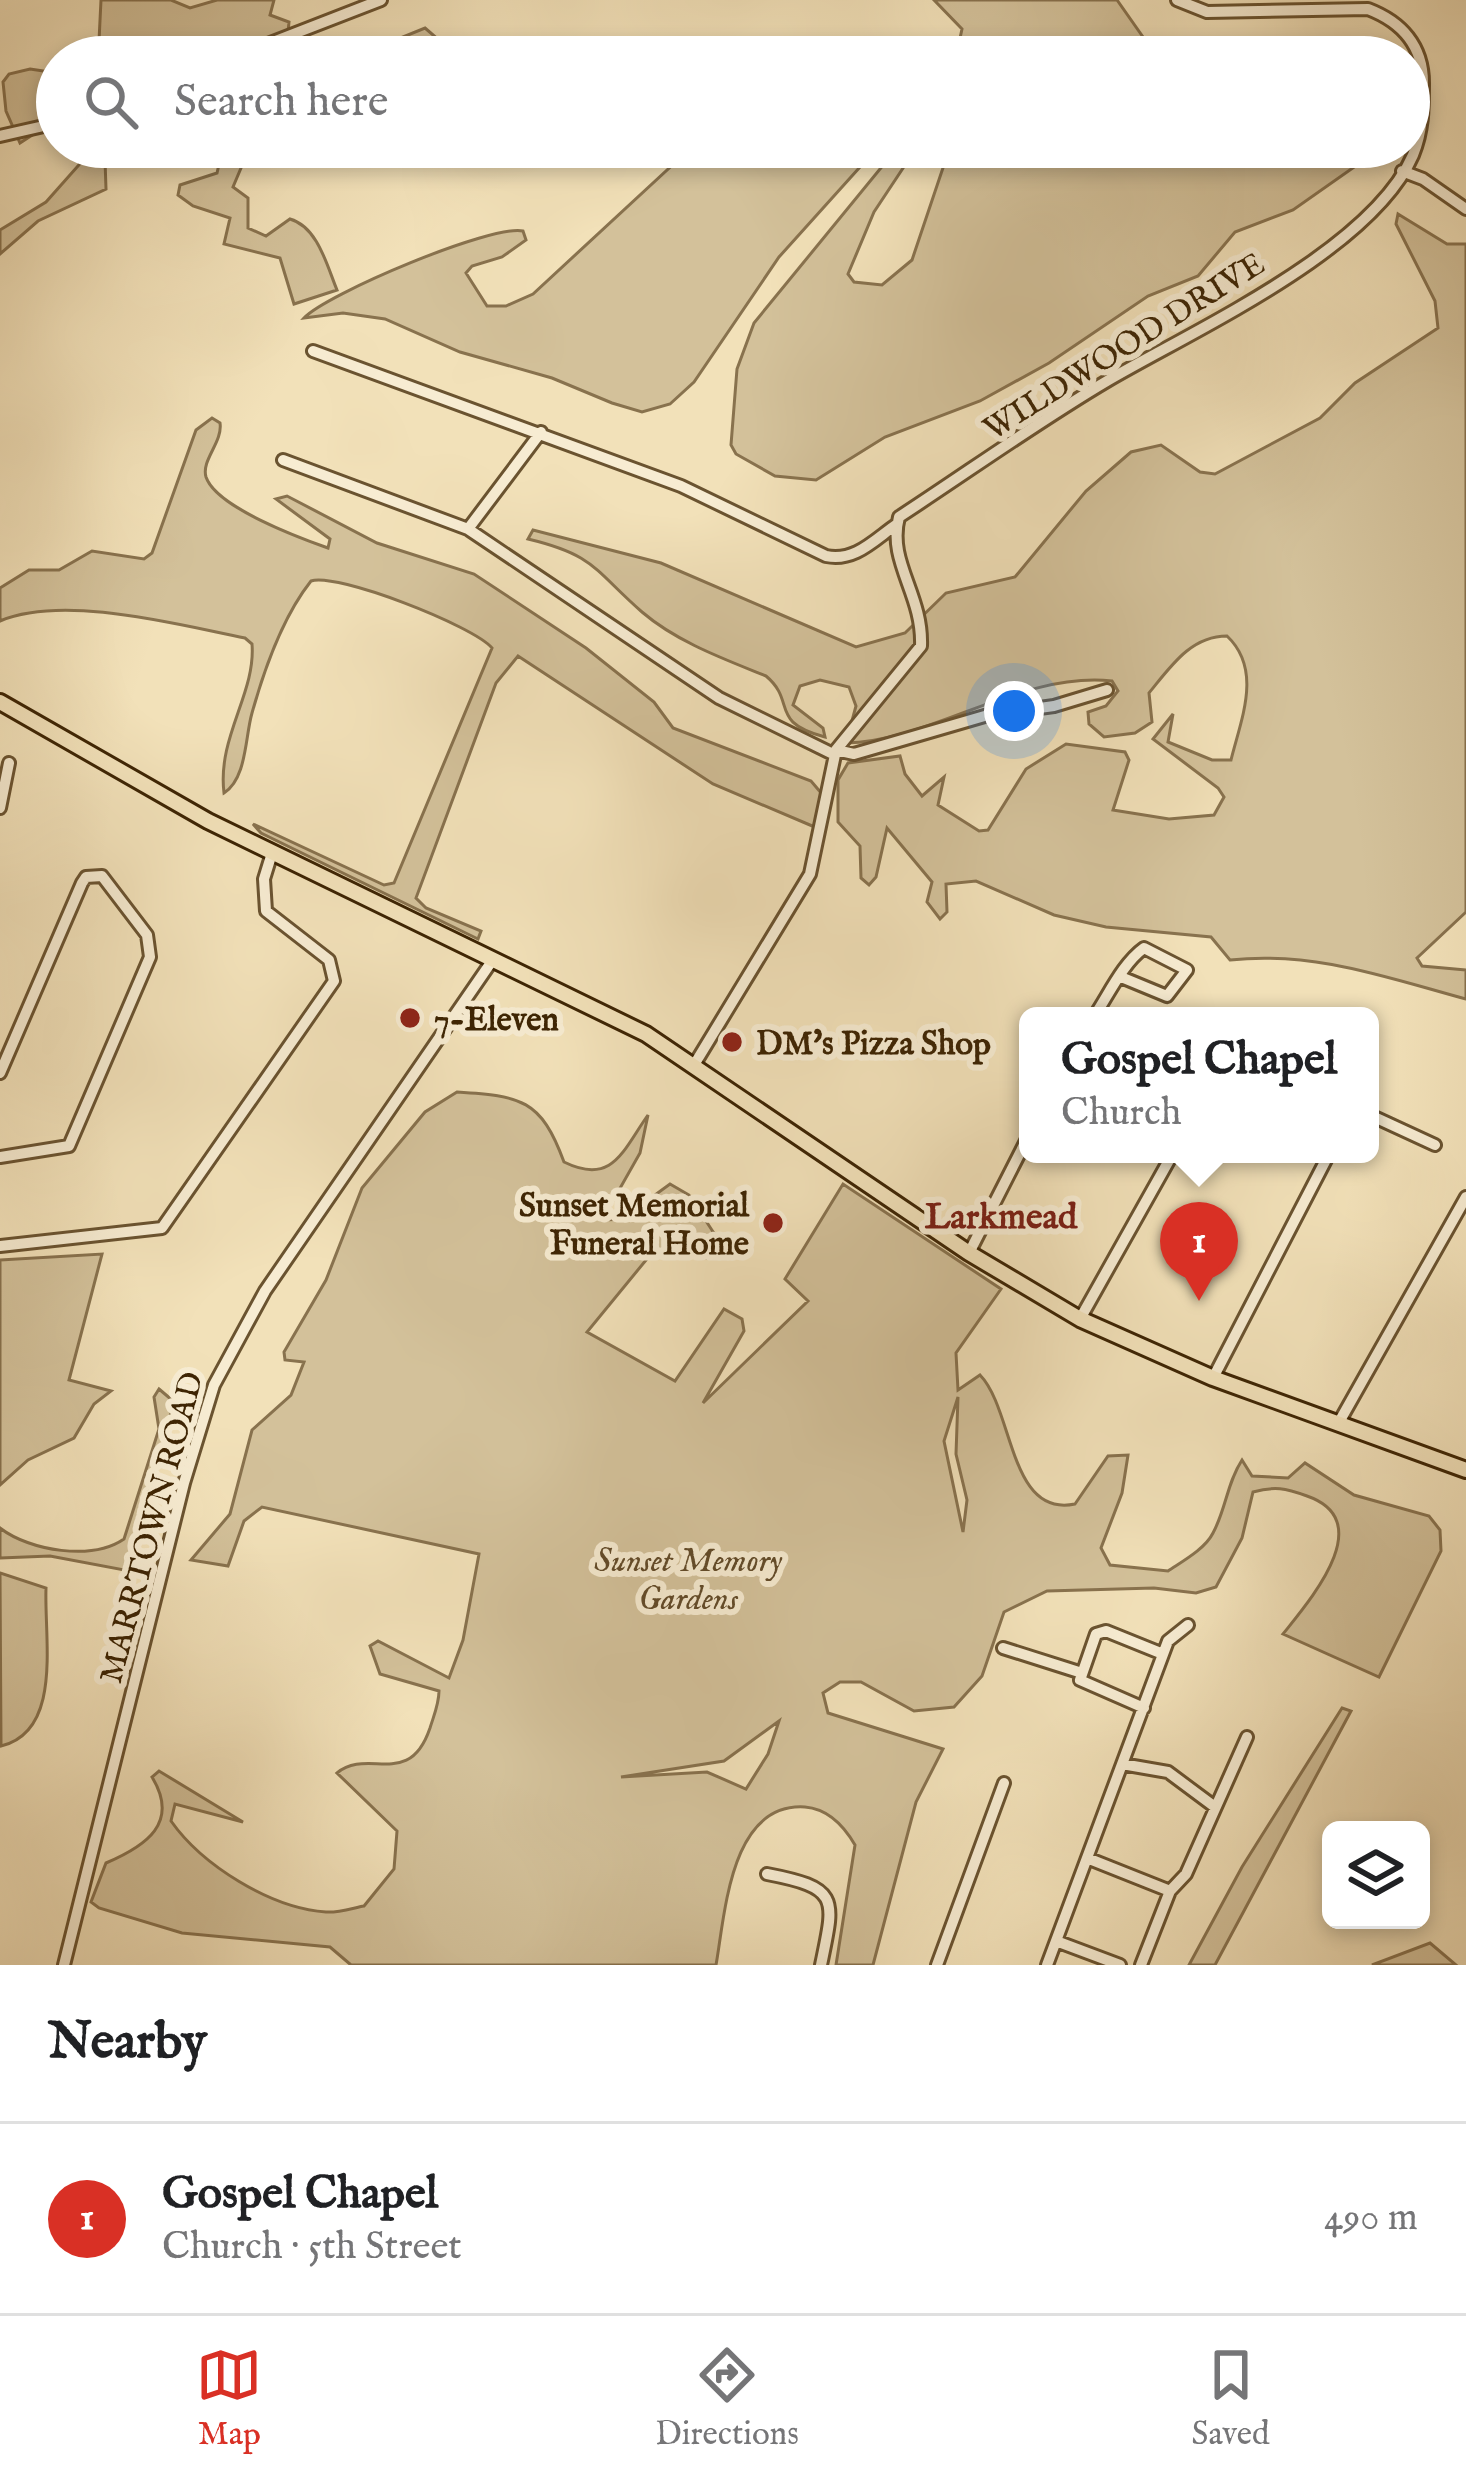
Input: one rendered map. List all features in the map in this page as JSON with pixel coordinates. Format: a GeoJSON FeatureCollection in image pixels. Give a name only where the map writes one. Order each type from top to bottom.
{"type":"FeatureCollection","features":[{"type":"Feature","properties":{"kind":"main road"},"geometry":{"type":"LineString","coordinates":[[0,702],[272,853],[646,1034],[969,1253],[1080,1319],[1213,1378],[1466,1470]]}},
{"type":"Feature","properties":{"kind":"street"},"geometry":{"type":"LineString","coordinates":[[288,36],[381,0]]}},
{"type":"Feature","properties":{"kind":"street","name":"WILDWOOD DRIVE"},"geometry":{"type":"LineString","coordinates":[[1177,0],[1207,12],[1368,8],[1390,17],[1408,36]]}},
{"type":"Feature","properties":{"kind":"street"},"geometry":{"type":"LineString","coordinates":[[0,136],[36,128]]}},
{"type":"Feature","properties":{"kind":"street","name":"WILDWOOD DRIVE"},"geometry":{"type":"LineString","coordinates":[[313,351],[681,486],[843,560],[897,524],[899,517],[1107,382],[1238,312],[1373,212],[1403,168]]}},
{"type":"Feature","properties":{"kind":"street"},"geometry":{"type":"LineString","coordinates":[[1402,171],[1423,178],[1466,209]]}},
{"type":"Feature","properties":{"kind":"street"},"geometry":{"type":"LineString","coordinates":[[468,529],[541,432]]}},
{"type":"Feature","properties":{"kind":"street"},"geometry":{"type":"LineString","coordinates":[[283,460],[468,529],[719,698],[835,752],[854,754],[988,715],[1054,706],[1107,689]]}},
{"type":"Feature","properties":{"kind":"street"},"geometry":{"type":"LineString","coordinates":[[694,1065],[811,874],[835,752],[921,646],[916,594],[896,553],[897,524]]}},
{"type":"Feature","properties":{"kind":"street"},"geometry":{"type":"LineString","coordinates":[[0,808],[9,764]]}},
{"type":"Feature","properties":{"kind":"street"},"geometry":{"type":"LineString","coordinates":[[0,1246],[162,1228],[293,1046],[331,990],[334,968],[266,911],[264,879],[272,853]]}},
{"type":"Feature","properties":{"kind":"street"},"geometry":{"type":"LineString","coordinates":[[0,1073],[82,883],[86,877],[102,876],[147,935],[150,957],[69,1146],[0,1157]]}},
{"type":"Feature","properties":{"kind":"street"},"geometry":{"type":"LineString","coordinates":[[1101,1007],[1121,977],[1144,949],[1186,970],[1167,996],[1121,977]]}},
{"type":"Feature","properties":{"kind":"street","name":"MARRTOWN ROAD"},"geometry":{"type":"LineString","coordinates":[[64,1965],[184,1483],[214,1385],[265,1291],[454,1024],[492,961]]}},
{"type":"Feature","properties":{"kind":"street"},"geometry":{"type":"LineString","coordinates":[[1379,1119],[1435,1145]]}},
{"type":"Feature","properties":{"kind":"street"},"geometry":{"type":"LineString","coordinates":[[969,1253],[1019,1155]]}},
{"type":"Feature","properties":{"kind":"street"},"geometry":{"type":"LineString","coordinates":[[1080,1319],[1168,1163]]}},
{"type":"Feature","properties":{"kind":"street"},"geometry":{"type":"LineString","coordinates":[[1213,1378],[1324,1163]]}},
{"type":"Feature","properties":{"kind":"street"},"geometry":{"type":"LineString","coordinates":[[1338,1424],[1466,1197]]}},
{"type":"Feature","properties":{"kind":"street"},"geometry":{"type":"LineString","coordinates":[[1047,1965],[1163,1654],[1174,1632],[1188,1625]]}},
{"type":"Feature","properties":{"kind":"street"},"geometry":{"type":"LineString","coordinates":[[1144,1708],[1080,1680],[1082,1672],[1099,1631],[1163,1654]]}},
{"type":"Feature","properties":{"kind":"street"},"geometry":{"type":"LineString","coordinates":[[1003,1648],[1082,1672]]}},
{"type":"Feature","properties":{"kind":"street"},"geometry":{"type":"LineString","coordinates":[[1141,1965],[1170,1891],[1186,1874],[1247,1737]]}},
{"type":"Feature","properties":{"kind":"street"},"geometry":{"type":"LineString","coordinates":[[1123,1764],[1168,1772],[1215,1807]]}},
{"type":"Feature","properties":{"kind":"street"},"geometry":{"type":"LineString","coordinates":[[937,1965],[1004,1783]]}},
{"type":"Feature","properties":{"kind":"street"},"geometry":{"type":"LineString","coordinates":[[1088,1858],[1170,1891]]}},
{"type":"Feature","properties":{"kind":"street"},"geometry":{"type":"LineString","coordinates":[[767,1874],[822,1889],[830,1898],[821,1965]]}},
{"type":"Feature","properties":{"kind":"street"},"geometry":{"type":"LineString","coordinates":[[1056,1941],[1120,1965]]}},
{"type":"Feature","properties":{"kind":"green space"},"geometry":{"type":"Polygon","coordinates":[[[101,0],[171,0],[190,8],[217,0],[274,0],[270,15],[289,22],[288,32],[277,36],[99,36],[101,0]]]}},
{"type":"Feature","properties":{"kind":"green space"},"geometry":{"type":"Polygon","coordinates":[[[934,0],[1117,0],[1142,36],[960,36],[962,29],[934,0]]]}},
{"type":"Feature","properties":{"kind":"green space"},"geometry":{"type":"Polygon","coordinates":[[[425,28],[434,36],[405,36],[425,28]]]}},
{"type":"Feature","properties":{"kind":"green space"},"geometry":{"type":"Polygon","coordinates":[[[36,70],[36,133],[20,143],[6,111],[3,82],[9,74],[36,70]]]}},
{"type":"Feature","properties":{"kind":"green space"},"geometry":{"type":"Polygon","coordinates":[[[76,168],[105,168],[106,189],[38,221],[0,254],[0,230],[46,202],[76,168]]]}},
{"type":"Feature","properties":{"kind":"green space"},"geometry":{"type":"Polygon","coordinates":[[[218,168],[241,168],[233,187],[248,198],[248,228],[266,236],[290,219],[308,230],[337,290],[294,304],[280,258],[224,244],[230,218],[193,206],[178,195],[180,185],[217,173],[218,168]]]}},
{"type":"Feature","properties":{"kind":"green space"},"geometry":{"type":"Polygon","coordinates":[[[669,168],[859,168],[779,257],[694,382],[670,404],[642,412],[552,378],[460,352],[385,319],[343,313],[304,318],[343,293],[410,263],[506,232],[523,231],[526,240],[466,273],[487,306],[506,306],[533,294],[669,168]]]}},
{"type":"Feature","properties":{"kind":"green space"},"geometry":{"type":"Polygon","coordinates":[[[881,168],[903,168],[874,212],[848,274],[854,282],[882,285],[912,260],[943,168],[1353,168],[1293,210],[1235,232],[1198,276],[1148,296],[1049,363],[980,401],[885,437],[816,480],[775,476],[736,454],[731,445],[737,369],[754,323],[881,168]]]}},
{"type":"Feature","properties":{"kind":"green space"},"geometry":{"type":"Polygon","coordinates":[[[1398,214],[1447,244],[1466,244],[1466,912],[1417,958],[1422,966],[1466,970],[1466,999],[1321,963],[1230,960],[1211,937],[1106,927],[1054,915],[976,881],[946,884],[947,912],[940,919],[927,902],[932,882],[887,828],[876,877],[869,885],[861,878],[860,846],[838,822],[838,780],[848,763],[900,756],[905,774],[922,796],[944,777],[938,805],[979,831],[988,830],[1026,769],[1066,744],[1125,752],[1129,760],[1113,810],[1169,819],[1214,815],[1224,797],[1218,788],[1153,739],[1173,714],[1168,742],[1212,760],[1231,760],[1247,679],[1238,649],[1227,636],[1203,641],[1174,663],[1149,693],[1152,722],[1135,733],[1104,737],[1089,724],[1088,712],[1106,706],[1118,691],[1112,681],[1078,681],[1010,696],[878,740],[846,743],[856,706],[849,687],[820,680],[800,686],[793,705],[823,728],[825,737],[807,731],[789,718],[780,694],[766,676],[670,632],[581,558],[528,539],[533,530],[661,563],[856,647],[905,633],[946,593],[1015,577],[1086,491],[1131,452],[1161,445],[1200,472],[1215,474],[1320,418],[1355,383],[1438,328],[1435,301],[1396,224],[1398,214]]]}},
{"type":"Feature","properties":{"kind":"green space"},"geometry":{"type":"Polygon","coordinates":[[[212,418],[220,423],[220,430],[205,471],[225,499],[260,520],[328,548],[330,539],[276,499],[287,496],[377,543],[474,574],[586,648],[654,702],[673,728],[811,781],[822,794],[817,828],[713,784],[518,656],[496,683],[416,898],[426,908],[481,931],[478,939],[261,833],[253,824],[384,885],[394,883],[492,648],[460,627],[404,603],[347,585],[311,581],[276,644],[252,713],[241,767],[224,793],[226,753],[252,662],[252,644],[245,638],[88,611],[26,613],[0,621],[0,588],[29,570],[59,570],[92,551],[144,559],[152,553],[196,430],[212,418]]]}},
{"type":"Feature","properties":{"kind":"green space","name":"Sunset Memory Gardens"},"geometry":{"type":"Polygon","coordinates":[[[457,1092],[513,1099],[547,1125],[564,1162],[594,1170],[615,1161],[648,1115],[640,1153],[602,1220],[622,1219],[670,1184],[689,1195],[723,1247],[707,1258],[670,1247],[651,1254],[587,1332],[675,1381],[724,1309],[742,1319],[744,1331],[703,1403],[808,1301],[785,1279],[843,1184],[1001,1289],[956,1353],[958,1390],[980,1375],[991,1391],[1025,1479],[1037,1495],[1053,1504],[1075,1504],[1108,1456],[1128,1455],[1122,1493],[1101,1548],[1110,1565],[1168,1571],[1199,1549],[1217,1524],[1242,1460],[1252,1476],[1288,1478],[1305,1463],[1354,1495],[1429,1516],[1440,1530],[1441,1551],[1379,1677],[1283,1634],[1332,1562],[1337,1523],[1328,1508],[1307,1496],[1261,1490],[1253,1492],[1242,1538],[1216,1587],[1196,1593],[1154,1588],[1047,1591],[1004,1612],[982,1676],[954,1707],[914,1711],[861,1682],[840,1682],[823,1693],[828,1713],[943,1749],[916,1802],[873,1965],[836,1965],[855,1845],[835,1820],[805,1807],[780,1810],[746,1842],[728,1892],[716,1965],[351,1965],[330,1947],[182,1933],[99,1908],[91,1902],[106,1863],[146,1840],[160,1820],[160,1793],[152,1777],[159,1771],[243,1822],[175,1804],[171,1821],[200,1853],[261,1893],[305,1909],[340,1911],[364,1906],[394,1869],[397,1831],[337,1773],[349,1766],[411,1758],[430,1728],[439,1691],[380,1674],[370,1646],[378,1641],[449,1678],[463,1640],[479,1554],[262,1507],[244,1521],[228,1566],[191,1560],[230,1514],[252,1430],[291,1395],[304,1362],[285,1360],[284,1352],[326,1280],[362,1188],[425,1112],[457,1092]],[[958,1397],[944,1441],[963,1532],[967,1500],[956,1454],[958,1397]],[[779,1721],[724,1761],[621,1777],[707,1772],[746,1789],[768,1754],[779,1721]]]}},
{"type":"Feature","properties":{"kind":"green space"},"geometry":{"type":"Polygon","coordinates":[[[102,1254],[69,1380],[111,1391],[94,1404],[74,1438],[28,1460],[0,1485],[0,1260],[102,1254]]]}},
{"type":"Feature","properties":{"kind":"green space"},"geometry":{"type":"Polygon","coordinates":[[[159,1389],[172,1400],[172,1409],[132,1563],[124,1570],[50,1556],[0,1558],[0,1528],[28,1543],[61,1550],[95,1550],[124,1539],[159,1429],[154,1397],[159,1389]]]}},
{"type":"Feature","properties":{"kind":"green space"},"geometry":{"type":"Polygon","coordinates":[[[0,1573],[46,1588],[47,1656],[42,1703],[34,1722],[21,1737],[1,1746],[0,1573]]]}},
{"type":"Feature","properties":{"kind":"green space"},"geometry":{"type":"Polygon","coordinates":[[[1342,1708],[1351,1711],[1215,1965],[1189,1965],[1242,1867],[1342,1708]]]}},
{"type":"Feature","properties":{"kind":"green space"},"geometry":{"type":"Polygon","coordinates":[[[1430,1943],[1456,1965],[1372,1965],[1430,1943]]]}},
{"type":"Feature","properties":{"kind":"place","name":"7-Eleven"},"geometry":{"type":"Point","coordinates":[410,1018]}},
{"type":"Feature","properties":{"kind":"place","name":"DM's Pizza Shop"},"geometry":{"type":"Point","coordinates":[732,1042]}},
{"type":"Feature","properties":{"kind":"place","name":"Sunset Memorial Funeral Home"},"geometry":{"type":"Point","coordinates":[773,1223]}},
{"type":"Feature","properties":{"kind":"place","name":"Gospel Chapel"},"geometry":{"type":"Point","coordinates":[1199,1301]}},
{"type":"Feature","properties":{"kind":"district","name":"Larkmead"},"geometry":{"type":"Point","coordinates":[1001,1215]}}]}
